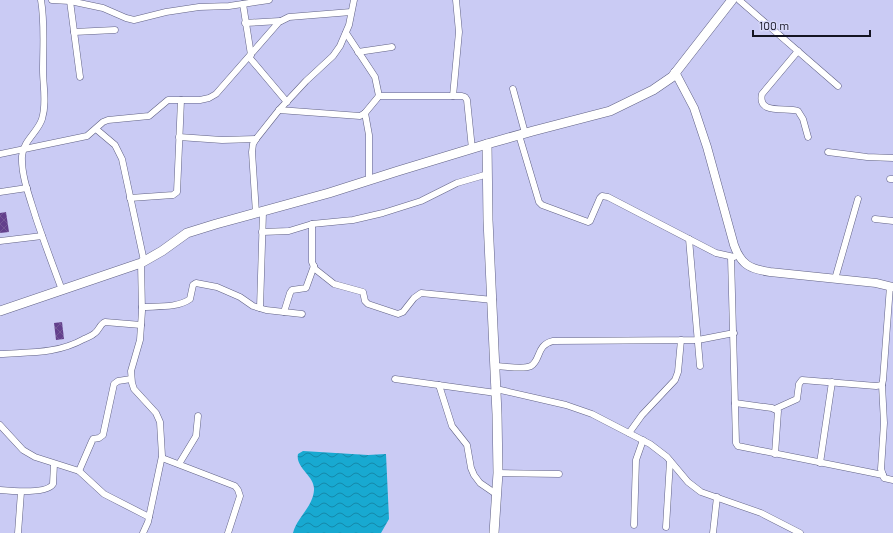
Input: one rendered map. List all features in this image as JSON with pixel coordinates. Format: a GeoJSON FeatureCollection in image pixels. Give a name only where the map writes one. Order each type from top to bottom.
{"type":"FeatureCollection","features":[{"type":"Feature","properties":{"kind":"main road"},"geometry":{"type":"LineString","coordinates":[[0,310],[143,262],[162,251],[187,233],[329,194],[472,148],[610,111],[653,90],[666,81],[675,72],[732,0]]}},
{"type":"Feature","properties":{"kind":"main road"},"geometry":{"type":"LineString","coordinates":[[487,144],[488,220],[496,366],[498,473],[494,533]]}},
{"type":"Feature","properties":{"kind":"street"},"geometry":{"type":"LineString","coordinates":[[41,0],[44,19],[43,72],[45,96],[43,118],[26,144],[22,154],[27,188],[42,236],[62,290]]}},
{"type":"Feature","properties":{"kind":"street"},"geometry":{"type":"LineString","coordinates":[[52,0],[84,2],[134,20],[166,12],[201,7],[229,6],[269,0]]}},
{"type":"Feature","properties":{"kind":"street"},"geometry":{"type":"LineString","coordinates":[[200,0],[201,7]]}},
{"type":"Feature","properties":{"kind":"street"},"geometry":{"type":"LineString","coordinates":[[260,308],[262,232],[252,152],[253,144],[279,110],[306,81],[333,56],[340,46],[349,25],[354,0]]}},
{"type":"Feature","properties":{"kind":"street"},"geometry":{"type":"LineString","coordinates":[[453,96],[459,32],[456,0]]}},
{"type":"Feature","properties":{"kind":"street"},"geometry":{"type":"LineString","coordinates":[[739,0],[838,86]]}},
{"type":"Feature","properties":{"kind":"street"},"geometry":{"type":"LineString","coordinates":[[70,1],[80,77]]}},
{"type":"Feature","properties":{"kind":"street"},"geometry":{"type":"LineString","coordinates":[[243,4],[250,56],[287,102]]}},
{"type":"Feature","properties":{"kind":"street"},"geometry":{"type":"LineString","coordinates":[[246,23],[280,21],[289,17],[352,12]]}},
{"type":"Feature","properties":{"kind":"street"},"geometry":{"type":"LineString","coordinates":[[0,154],[87,136],[103,122],[108,120],[149,116],[168,100],[200,100],[209,98],[216,94],[280,21]]}},
{"type":"Feature","properties":{"kind":"street"},"geometry":{"type":"LineString","coordinates":[[74,32],[115,30]]}},
{"type":"Feature","properties":{"kind":"street"},"geometry":{"type":"LineString","coordinates":[[279,110],[360,116],[365,113],[378,96],[375,77],[346,33]]}},
{"type":"Feature","properties":{"kind":"street"},"geometry":{"type":"LineString","coordinates":[[358,52],[392,48]]}},
{"type":"Feature","properties":{"kind":"street"},"geometry":{"type":"LineString","coordinates":[[798,51],[761,97],[764,105],[769,109],[798,111],[803,119],[808,137]]}},
{"type":"Feature","properties":{"kind":"street"},"geometry":{"type":"LineString","coordinates":[[675,72],[694,108],[707,147],[734,245],[740,257],[746,264],[760,270],[891,286],[882,385],[884,404],[882,475]]}},
{"type":"Feature","properties":{"kind":"street"},"geometry":{"type":"LineString","coordinates":[[513,89],[537,195],[539,202],[542,205],[588,222],[590,221],[600,198],[602,196],[608,197],[716,253],[731,257],[740,257]]}},
{"type":"Feature","properties":{"kind":"street"},"geometry":{"type":"LineString","coordinates":[[378,96],[465,97],[467,100],[472,148]]}},
{"type":"Feature","properties":{"kind":"street"},"geometry":{"type":"LineString","coordinates":[[130,198],[175,194],[177,192],[181,100]]}},
{"type":"Feature","properties":{"kind":"street"},"geometry":{"type":"LineString","coordinates":[[365,113],[369,135],[369,180]]}},
{"type":"Feature","properties":{"kind":"street"},"geometry":{"type":"LineString","coordinates":[[96,129],[115,145],[119,152],[143,262],[140,340],[132,366],[131,379],[134,389],[156,413],[160,422],[162,458],[149,517],[143,533]]}},
{"type":"Feature","properties":{"kind":"street"},"geometry":{"type":"LineString","coordinates":[[180,137],[222,140],[256,139]]}},
{"type":"Feature","properties":{"kind":"street"},"geometry":{"type":"LineString","coordinates":[[828,152],[867,157],[893,158]]}},
{"type":"Feature","properties":{"kind":"street"},"geometry":{"type":"LineString","coordinates":[[262,232],[289,231],[312,224],[353,220],[383,213],[421,201],[457,183],[488,174]]}},
{"type":"Feature","properties":{"kind":"street"},"geometry":{"type":"LineString","coordinates":[[0,192],[27,188]]}},
{"type":"Feature","properties":{"kind":"street"},"geometry":{"type":"LineString","coordinates":[[835,279],[858,199]]}},
{"type":"Feature","properties":{"kind":"street"},"geometry":{"type":"LineString","coordinates":[[875,219],[893,220]]}},
{"type":"Feature","properties":{"kind":"street"},"geometry":{"type":"LineString","coordinates":[[312,224],[312,262],[314,266],[334,284],[363,292],[365,301],[368,304],[398,314],[403,312],[414,298],[421,293],[492,300]]}},
{"type":"Feature","properties":{"kind":"street"},"geometry":{"type":"LineString","coordinates":[[0,241],[42,236]]}},
{"type":"Feature","properties":{"kind":"street"},"geometry":{"type":"LineString","coordinates":[[689,239],[700,366]]}},
{"type":"Feature","properties":{"kind":"street"},"geometry":{"type":"LineString","coordinates":[[731,257],[736,443],[738,446],[882,475],[884,478],[893,480]]}},
{"type":"Feature","properties":{"kind":"street"},"geometry":{"type":"LineString","coordinates":[[284,312],[290,293],[295,288],[304,288],[308,286],[314,266]]}},
{"type":"Feature","properties":{"kind":"street"},"geometry":{"type":"LineString","coordinates":[[142,307],[180,304],[187,301],[190,299],[193,285],[196,283],[218,287],[260,308],[302,314]]}},
{"type":"Feature","properties":{"kind":"street"},"geometry":{"type":"LineString","coordinates":[[0,354],[53,351],[73,346],[95,334],[103,322],[141,325]]}},
{"type":"Feature","properties":{"kind":"street"},"geometry":{"type":"LineString","coordinates":[[496,366],[529,367],[534,363],[540,351],[547,343],[698,340],[734,333]]}},
{"type":"Feature","properties":{"kind":"street"},"geometry":{"type":"LineString","coordinates":[[629,433],[642,415],[675,380],[678,372],[681,340]]}},
{"type":"Feature","properties":{"kind":"street"},"geometry":{"type":"LineString","coordinates":[[79,471],[93,439],[99,438],[103,435],[114,384],[118,381],[131,379]]}},
{"type":"Feature","properties":{"kind":"street"},"geometry":{"type":"LineString","coordinates":[[396,379],[496,391],[566,405],[592,414],[650,444],[667,457],[688,482],[701,492],[761,513],[800,533]]}},
{"type":"Feature","properties":{"kind":"street"},"geometry":{"type":"LineString","coordinates":[[736,403],[775,409],[797,399],[799,384],[802,380],[876,386],[882,385]]}},
{"type":"Feature","properties":{"kind":"street"},"geometry":{"type":"LineString","coordinates":[[820,463],[832,382]]}},
{"type":"Feature","properties":{"kind":"street"},"geometry":{"type":"LineString","coordinates":[[439,385],[452,426],[468,445],[471,468],[474,475],[480,483],[496,494]]}},
{"type":"Feature","properties":{"kind":"street"},"geometry":{"type":"LineString","coordinates":[[775,409],[778,411],[775,454]]}},
{"type":"Feature","properties":{"kind":"street"},"geometry":{"type":"LineString","coordinates":[[179,464],[196,436],[198,416]]}},
{"type":"Feature","properties":{"kind":"street"},"geometry":{"type":"LineString","coordinates":[[0,425],[23,450],[35,457],[79,471],[104,494],[149,517]]}},
{"type":"Feature","properties":{"kind":"street"},"geometry":{"type":"LineString","coordinates":[[634,525],[636,460],[643,440]]}},
{"type":"Feature","properties":{"kind":"street"},"geometry":{"type":"LineString","coordinates":[[162,458],[234,486],[238,490],[240,496],[228,533]]}},
{"type":"Feature","properties":{"kind":"street"},"geometry":{"type":"LineString","coordinates":[[666,527],[670,461]]}},
{"type":"Feature","properties":{"kind":"street"},"geometry":{"type":"LineString","coordinates":[[0,490],[21,492],[48,489],[53,484],[54,464]]}},
{"type":"Feature","properties":{"kind":"street"},"geometry":{"type":"LineString","coordinates":[[498,473],[559,474]]}},
{"type":"Feature","properties":{"kind":"street"},"geometry":{"type":"LineString","coordinates":[[18,533],[21,492]]}},
{"type":"Feature","properties":{"kind":"street"},"geometry":{"type":"LineString","coordinates":[[713,533],[718,497]]}},
{"type":"Feature","properties":{"kind":"water"},"geometry":{"type":"Polygon","coordinates":[[[303,451],[368,455],[386,454],[389,519],[381,533],[293,533],[295,527],[311,502],[314,490],[312,480],[299,464],[298,454],[303,451]]]}},
{"type":"Feature","properties":{"kind":"building"},"geometry":{"type":"Polygon","coordinates":[[[6,212],[9,232],[0,233],[0,213],[6,212]]]}},
{"type":"Feature","properties":{"kind":"building"},"geometry":{"type":"Polygon","coordinates":[[[62,322],[64,339],[56,340],[54,323],[62,322]]]}}]}
